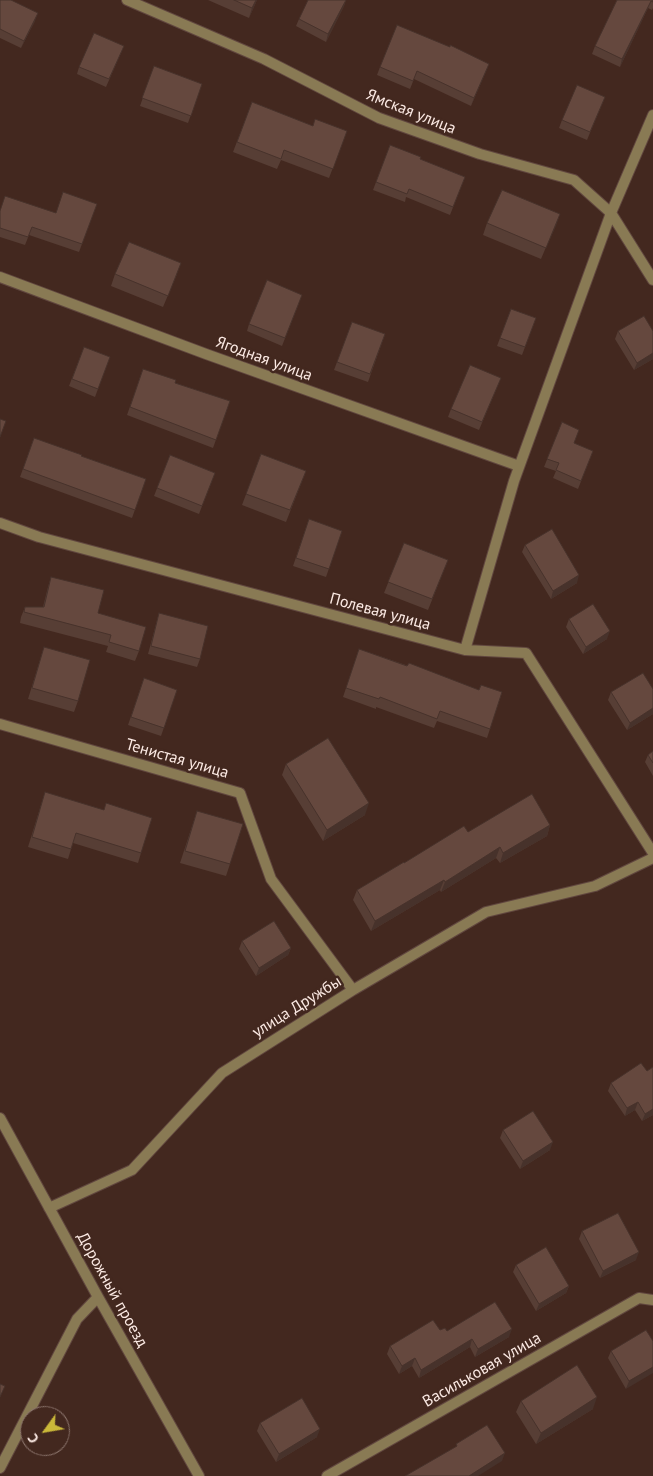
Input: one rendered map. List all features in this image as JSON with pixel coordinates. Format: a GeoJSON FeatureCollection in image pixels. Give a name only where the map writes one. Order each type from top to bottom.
{"type":"FeatureCollection","features":[{"type":"Feature","properties":{"kind":"street","name":"Ямская улица"},"geometry":{"type":"LineString","coordinates":[[127,0],[264,59],[379,118],[480,154],[574,180],[611,213],[653,280]]}},
{"type":"Feature","properties":{"kind":"street"},"geometry":{"type":"LineString","coordinates":[[465,650],[519,466],[611,213],[653,115]]}},
{"type":"Feature","properties":{"kind":"street","name":"Ягодная улица"},"geometry":{"type":"LineString","coordinates":[[0,277],[206,354],[519,466]]}},
{"type":"Feature","properties":{"kind":"street","name":"Полевая улица"},"geometry":{"type":"LineString","coordinates":[[0,523],[38,537],[465,650],[526,654],[653,853]]}},
{"type":"Feature","properties":{"kind":"street","name":"Тенистая улица"},"geometry":{"type":"LineString","coordinates":[[0,724],[240,793],[271,879],[353,990]]}},
{"type":"Feature","properties":{"kind":"street","name":"улица Дружбы"},"geometry":{"type":"LineString","coordinates":[[49,1208],[132,1170],[222,1073],[353,990],[486,912],[595,886],[653,858]]}},
{"type":"Feature","properties":{"kind":"street","name":"Дорожный проезд"},"geometry":{"type":"LineString","coordinates":[[0,1118],[199,1476]]}},
{"type":"Feature","properties":{"kind":"street"},"geometry":{"type":"LineString","coordinates":[[0,1468],[77,1319],[98,1297]]}},
{"type":"Feature","properties":{"kind":"street","name":"Васильковая улица"},"geometry":{"type":"LineString","coordinates":[[327,1476],[639,1298],[653,1300]]}},
{"type":"Feature","properties":{"kind":"building"},"geometry":{"type":"Polygon","coordinates":[[[0,0],[11,0],[38,13],[24,41],[0,29],[0,0]]]}},
{"type":"Feature","properties":{"kind":"building"},"geometry":{"type":"Polygon","coordinates":[[[234,0],[256,0],[252,8],[234,0]]]}},
{"type":"Feature","properties":{"kind":"building"},"geometry":{"type":"Polygon","coordinates":[[[308,0],[346,0],[328,34],[299,19],[308,0]]]}},
{"type":"Feature","properties":{"kind":"building"},"geometry":{"type":"Polygon","coordinates":[[[617,0],[653,0],[622,59],[595,46],[617,0]]]}},
{"type":"Feature","properties":{"kind":"building"},"geometry":{"type":"Polygon","coordinates":[[[397,25],[450,47],[450,45],[489,64],[474,98],[417,71],[413,81],[380,67],[397,25]]]}},
{"type":"Feature","properties":{"kind":"building"},"geometry":{"type":"Polygon","coordinates":[[[94,33],[124,46],[109,79],[79,67],[94,33]]]}},
{"type":"Feature","properties":{"kind":"building"},"geometry":{"type":"Polygon","coordinates":[[[154,66],[202,84],[191,116],[142,98],[154,66]]]}},
{"type":"Feature","properties":{"kind":"building"},"geometry":{"type":"Polygon","coordinates":[[[577,85],[605,97],[590,132],[562,120],[577,85]]]}},
{"type":"Feature","properties":{"kind":"building"},"geometry":{"type":"Polygon","coordinates":[[[252,102],[313,126],[315,119],[347,131],[333,169],[284,150],[281,159],[237,142],[252,102]]]}},
{"type":"Feature","properties":{"kind":"building"},"geometry":{"type":"Polygon","coordinates":[[[390,145],[465,177],[453,207],[409,189],[407,194],[376,182],[390,145]]]}},
{"type":"Feature","properties":{"kind":"building"},"geometry":{"type":"Polygon","coordinates":[[[502,190],[560,214],[546,248],[487,223],[502,190]]]}},
{"type":"Feature","properties":{"kind":"building"},"geometry":{"type":"Polygon","coordinates":[[[63,192],[97,204],[82,244],[32,227],[28,237],[0,228],[0,211],[5,196],[56,213],[63,192]]]}},
{"type":"Feature","properties":{"kind":"building"},"geometry":{"type":"Polygon","coordinates":[[[129,242],[181,263],[168,296],[115,274],[129,242]]]}},
{"type":"Feature","properties":{"kind":"building"},"geometry":{"type":"Polygon","coordinates":[[[267,280],[302,295],[285,338],[249,324],[267,280]]]}},
{"type":"Feature","properties":{"kind":"building"},"geometry":{"type":"Polygon","coordinates":[[[511,309],[536,318],[525,347],[500,338],[511,309]]]}},
{"type":"Feature","properties":{"kind":"building"},"geometry":{"type":"Polygon","coordinates":[[[644,316],[653,331],[653,353],[637,363],[618,331],[644,316]]]}},
{"type":"Feature","properties":{"kind":"building"},"geometry":{"type":"Polygon","coordinates":[[[352,322],[385,334],[370,374],[337,362],[352,322]]]}},
{"type":"Feature","properties":{"kind":"building"},"geometry":{"type":"Polygon","coordinates":[[[84,347],[110,357],[98,389],[72,379],[84,347]]]}},
{"type":"Feature","properties":{"kind":"building"},"geometry":{"type":"Polygon","coordinates":[[[470,365],[501,378],[482,422],[451,409],[470,365]]]}},
{"type":"Feature","properties":{"kind":"building"},"geometry":{"type":"Polygon","coordinates":[[[143,369],[176,380],[175,383],[230,401],[216,440],[130,407],[143,369]]]}},
{"type":"Feature","properties":{"kind":"building"},"geometry":{"type":"Polygon","coordinates":[[[0,419],[6,421],[0,437],[0,419]]]}},
{"type":"Feature","properties":{"kind":"building"},"geometry":{"type":"Polygon","coordinates":[[[562,422],[579,430],[574,443],[593,451],[581,481],[556,470],[559,463],[547,459],[562,422]]]}},
{"type":"Feature","properties":{"kind":"building"},"geometry":{"type":"Polygon","coordinates":[[[34,438],[146,479],[135,510],[23,469],[34,438]]]}},
{"type":"Feature","properties":{"kind":"building"},"geometry":{"type":"Polygon","coordinates":[[[261,454],[306,471],[290,510],[246,494],[261,454]]]}},
{"type":"Feature","properties":{"kind":"building"},"geometry":{"type":"Polygon","coordinates":[[[170,455],[215,473],[202,506],[157,488],[170,455]]]}},
{"type":"Feature","properties":{"kind":"building"},"geometry":{"type":"Polygon","coordinates":[[[309,519],[342,531],[329,569],[296,558],[309,519]]]}},
{"type":"Feature","properties":{"kind":"building"},"geometry":{"type":"Polygon","coordinates":[[[552,529],[579,575],[553,591],[525,545],[552,529]]]}},
{"type":"Feature","properties":{"kind":"building"},"geometry":{"type":"Polygon","coordinates":[[[404,543],[448,560],[432,599],[388,582],[404,543]]]}},
{"type":"Feature","properties":{"kind":"building"},"geometry":{"type":"Polygon","coordinates":[[[51,577],[104,590],[98,613],[146,627],[139,651],[109,642],[111,635],[24,612],[25,607],[44,607],[51,577]]]}},
{"type":"Feature","properties":{"kind":"building"},"geometry":{"type":"Polygon","coordinates":[[[593,604],[610,631],[586,647],[569,619],[593,604]]]}},
{"type":"Feature","properties":{"kind":"building"},"geometry":{"type":"Polygon","coordinates":[[[159,613],[208,626],[200,659],[151,646],[159,613]]]}},
{"type":"Feature","properties":{"kind":"building"},"geometry":{"type":"Polygon","coordinates":[[[44,647],[90,660],[78,701],[32,688],[44,647]]]}},
{"type":"Feature","properties":{"kind":"building"},"geometry":{"type":"Polygon","coordinates":[[[359,649],[407,666],[409,663],[479,690],[481,685],[502,692],[490,729],[440,711],[437,719],[380,697],[379,699],[346,688],[359,649]]]}},
{"type":"Feature","properties":{"kind":"building"},"geometry":{"type":"Polygon","coordinates":[[[643,673],[653,689],[653,708],[630,723],[611,692],[643,673]]]}},
{"type":"Feature","properties":{"kind":"building"},"geometry":{"type":"Polygon","coordinates":[[[144,678],[177,690],[164,728],[131,717],[144,678]]]}},
{"type":"Feature","properties":{"kind":"building"},"geometry":{"type":"Polygon","coordinates":[[[328,738],[369,803],[327,830],[286,764],[328,738]]]}},
{"type":"Feature","properties":{"kind":"building"},"geometry":{"type":"Polygon","coordinates":[[[653,751],[653,763],[648,755],[653,751]]]}},
{"type":"Feature","properties":{"kind":"building"},"geometry":{"type":"Polygon","coordinates":[[[45,792],[104,810],[106,803],[152,818],[141,853],[76,833],[71,849],[32,837],[45,792]]]}},
{"type":"Feature","properties":{"kind":"building"},"geometry":{"type":"Polygon","coordinates":[[[532,794],[550,825],[503,853],[500,847],[445,882],[444,880],[375,921],[357,890],[464,826],[468,832],[532,794]]]}},
{"type":"Feature","properties":{"kind":"building"},"geometry":{"type":"Polygon","coordinates":[[[197,811],[243,824],[230,864],[185,851],[197,811]]]}},
{"type":"Feature","properties":{"kind":"building"},"geometry":{"type":"Polygon","coordinates":[[[274,921],[291,948],[259,968],[242,941],[274,921]]]}},
{"type":"Feature","properties":{"kind":"building"},"geometry":{"type":"Polygon","coordinates":[[[641,1063],[647,1071],[653,1067],[653,1109],[645,1114],[638,1102],[627,1108],[611,1083],[641,1063]]]}},
{"type":"Feature","properties":{"kind":"building"},"geometry":{"type":"Polygon","coordinates":[[[533,1111],[553,1142],[523,1161],[503,1130],[533,1111]]]}},
{"type":"Feature","properties":{"kind":"building"},"geometry":{"type":"Polygon","coordinates":[[[618,1213],[639,1252],[603,1271],[582,1231],[618,1213]]]}},
{"type":"Feature","properties":{"kind":"building"},"geometry":{"type":"Polygon","coordinates":[[[546,1247],[569,1286],[539,1304],[516,1265],[546,1247]]]}},
{"type":"Feature","properties":{"kind":"building"},"geometry":{"type":"Polygon","coordinates":[[[495,1302],[512,1329],[478,1349],[472,1339],[421,1370],[415,1358],[402,1366],[390,1346],[433,1320],[440,1330],[445,1328],[447,1331],[495,1302]]]}},
{"type":"Feature","properties":{"kind":"building"},"geometry":{"type":"Polygon","coordinates":[[[646,1330],[653,1341],[653,1367],[629,1381],[611,1351],[646,1330]]]}},
{"type":"Feature","properties":{"kind":"building"},"geometry":{"type":"Polygon","coordinates":[[[577,1365],[597,1397],[541,1433],[521,1401],[577,1365]]]}},
{"type":"Feature","properties":{"kind":"building"},"geometry":{"type":"Polygon","coordinates":[[[0,1384],[5,1386],[0,1397],[0,1384]]]}},
{"type":"Feature","properties":{"kind":"building"},"geometry":{"type":"Polygon","coordinates":[[[302,1398],[320,1429],[279,1454],[260,1423],[302,1398]]]}},
{"type":"Feature","properties":{"kind":"building"},"geometry":{"type":"Polygon","coordinates":[[[487,1425],[505,1453],[469,1476],[405,1476],[457,1446],[456,1444],[487,1425]]]}}]}
